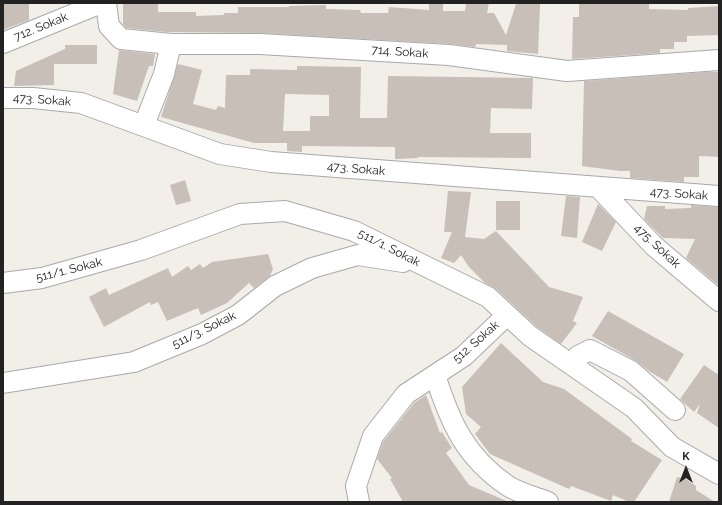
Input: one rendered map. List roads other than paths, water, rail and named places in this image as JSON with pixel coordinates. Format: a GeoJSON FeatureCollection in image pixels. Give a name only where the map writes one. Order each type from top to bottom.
{"type":"FeatureCollection","features":[{"type":"Feature","properties":{"kind":"street","name":"712. Sokak"},"geometry":{"type":"LineString","coordinates":[[3,43],[101,3]]}},
{"type":"Feature","properties":{"kind":"street","name":"714. Sokak"},"geometry":{"type":"LineString","coordinates":[[106,3],[109,26],[121,39],[171,44],[260,44],[449,55],[567,71],[719,60]]}},
{"type":"Feature","properties":{"kind":"street"},"geometry":{"type":"LineString","coordinates":[[144,125],[164,74],[171,44]]}},
{"type":"Feature","properties":{"kind":"street","name":"473. Sokak"},"geometry":{"type":"LineString","coordinates":[[3,98],[33,98],[81,103],[220,154],[271,162],[719,196]]}},
{"type":"Feature","properties":{"kind":"street","name":"475. Sokak"},"geometry":{"type":"LineString","coordinates":[[599,188],[654,246],[719,301]]}},
{"type":"Feature","properties":{"kind":"street","name":"511/1. Sokak"},"geometry":{"type":"LineString","coordinates":[[3,283],[42,278],[141,250],[240,214],[285,211],[354,231],[418,264],[488,297],[530,336],[634,408],[672,447],[717,474]]}},
{"type":"Feature","properties":{"kind":"street","name":"511/3. Sokak"},"geometry":{"type":"LineString","coordinates":[[3,384],[134,362],[202,334],[238,315],[274,286],[312,268],[358,255],[418,264]]}},
{"type":"Feature","properties":{"kind":"street","name":"512. Sokak"},"geometry":{"type":"LineString","coordinates":[[359,502],[356,486],[372,436],[406,394],[464,356],[507,315]]}},
{"type":"Feature","properties":{"kind":"street"},"geometry":{"type":"LineString","coordinates":[[571,364],[578,356],[590,350],[630,370],[675,410]]}},
{"type":"Feature","properties":{"kind":"street"},"geometry":{"type":"LineString","coordinates":[[435,375],[448,415],[472,456],[508,486],[548,502]]}}]}
